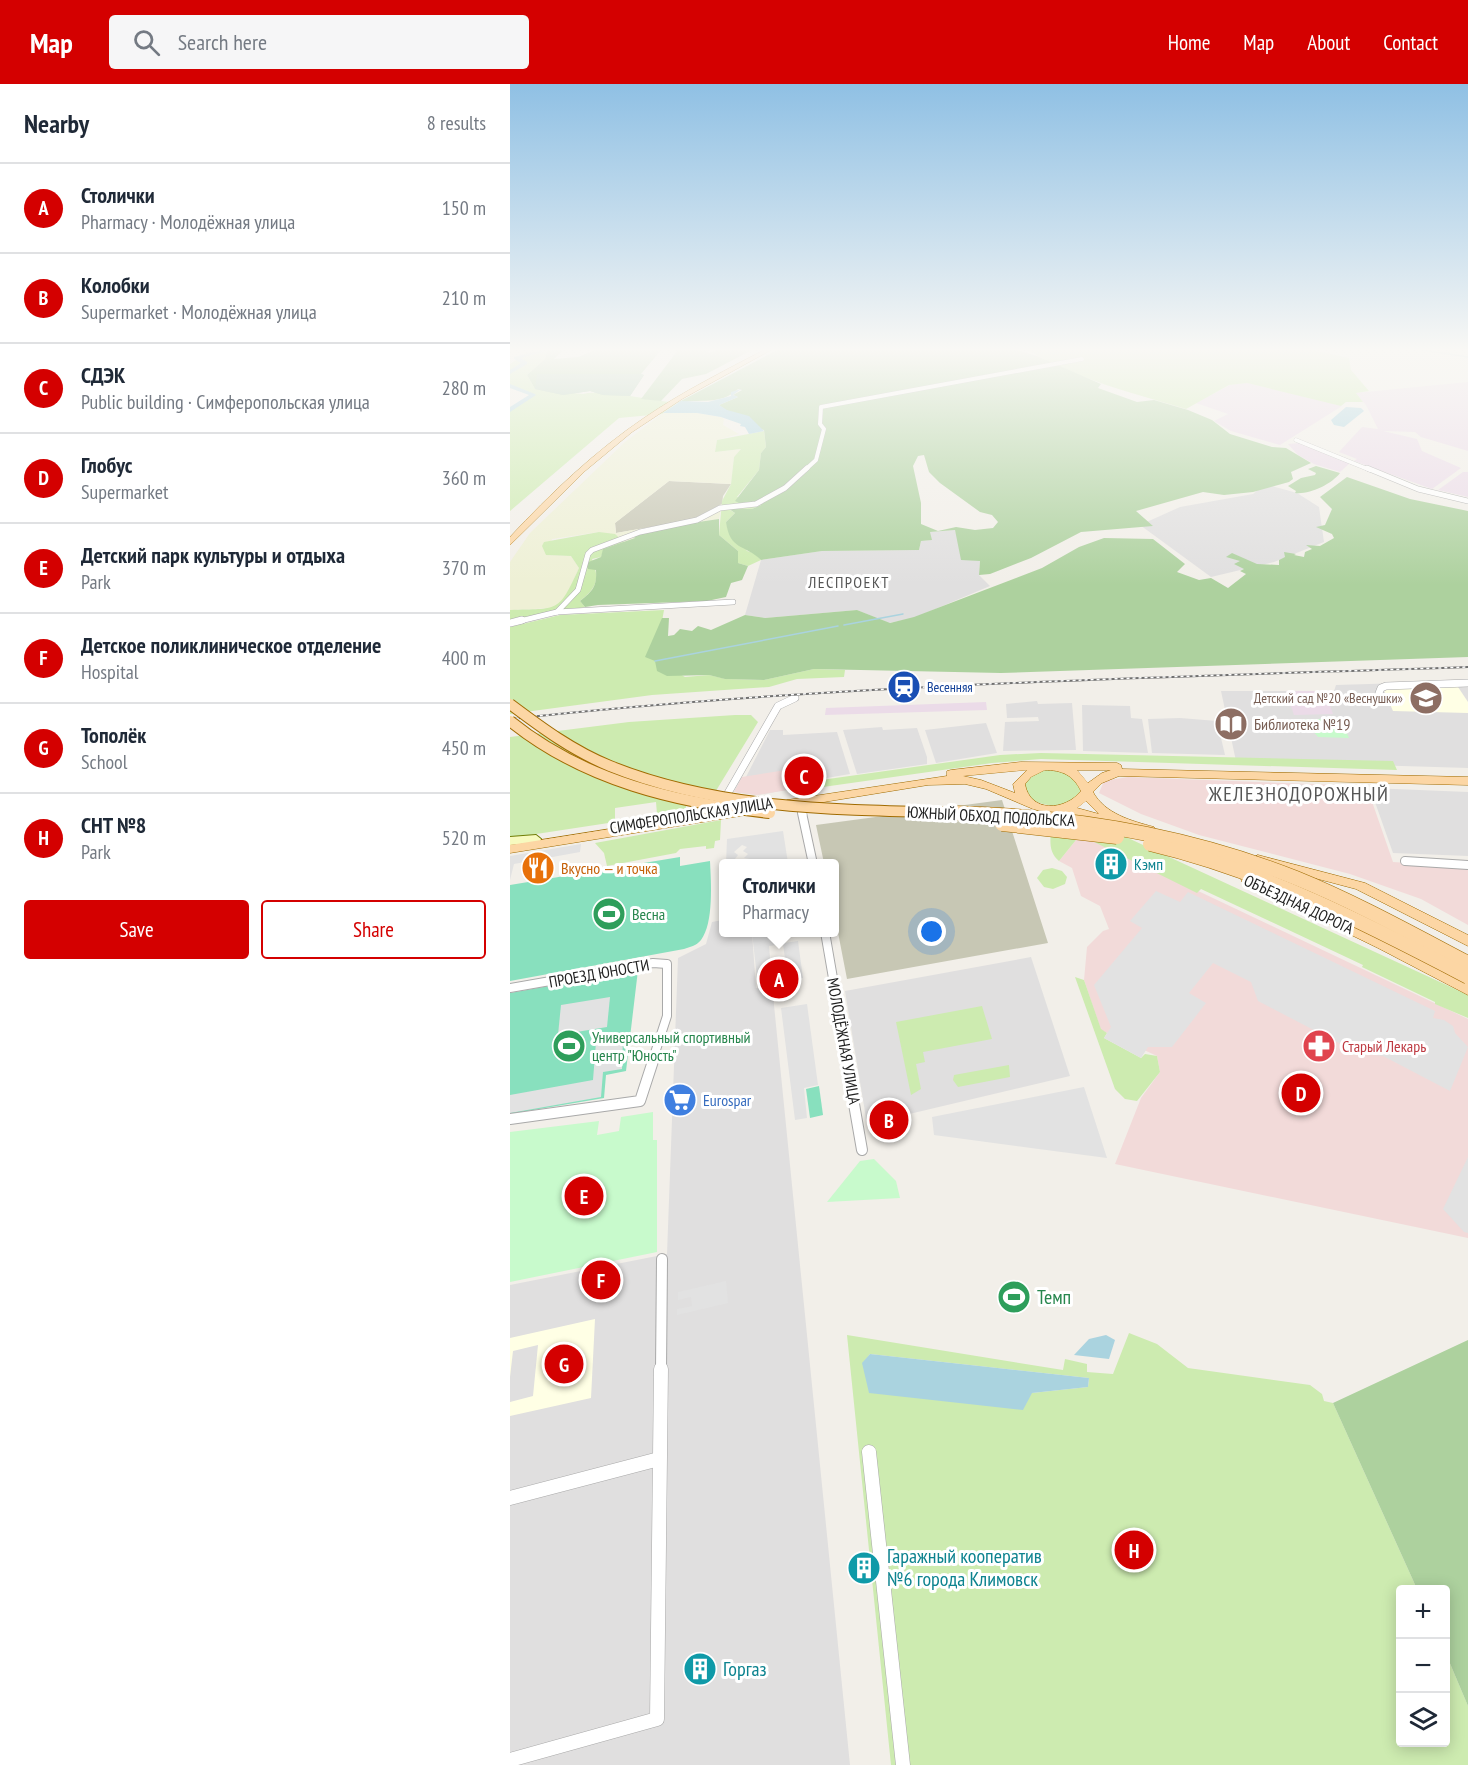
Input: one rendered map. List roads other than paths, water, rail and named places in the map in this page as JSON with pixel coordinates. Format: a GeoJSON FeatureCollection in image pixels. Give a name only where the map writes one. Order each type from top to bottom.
{"type":"FeatureCollection","features":[{"type":"Feature","properties":{"kind":"main road"},"geometry":{"type":"LineString","coordinates":[[510,532],[581,466],[626,428]]}},
{"type":"Feature","properties":{"kind":"main road"},"geometry":{"type":"LineString","coordinates":[[510,542],[544,505],[633,428]]}},
{"type":"Feature","properties":{"kind":"main road","name":"ЮЖНЫЙ ОБХОД ПОДОЛЬСКА"},"geometry":{"type":"LineString","coordinates":[[510,704],[548,735],[598,761],[688,791],[754,802],[817,808],[1021,815],[1076,820],[1177,840],[1294,878],[1374,914],[1468,963]]}},
{"type":"Feature","properties":{"kind":"main road","name":"ЮЖНЫЙ ОБХОД ПОДОЛЬСКА"},"geometry":{"type":"LineString","coordinates":[[510,721],[538,742],[587,768],[621,782],[683,800],[751,811],[819,818],[1017,824],[1072,830],[1202,857],[1306,895],[1367,923],[1468,976]]}},
{"type":"Feature","properties":{"kind":"main road","name":"СИМФЕРОПОЛЬСКАЯ УЛИЦА"},"geometry":{"type":"LineString","coordinates":[[510,849],[966,771],[1021,766],[1468,779]]}},
{"type":"Feature","properties":{"kind":"main road"},"geometry":{"type":"LineString","coordinates":[[1050,767],[1065,769],[1078,776],[1094,804],[1133,827],[1088,813],[1039,808],[1026,800],[1019,790],[1022,778],[1034,770],[1050,767]]}},
{"type":"Feature","properties":{"kind":"main road"},"geometry":{"type":"LineString","coordinates":[[1064,809],[1077,803],[1086,790],[1100,777],[1127,772],[1468,779]]}},
{"type":"Feature","properties":{"kind":"main road","name":"СИМФЕРОПОЛЬСКАЯ УЛИЦА"},"geometry":{"type":"LineString","coordinates":[[510,842],[945,780],[982,783],[1026,800]]}},
{"type":"Feature","properties":{"kind":"main road","name":"ОБЪЕЗДНАЯ ДОРОГА"},"geometry":{"type":"LineString","coordinates":[[1133,827],[1323,874],[1360,886],[1468,941]]}},
{"type":"Feature","properties":{"kind":"main road","name":"ОБЪЕЗДНАЯ ДОРОГА"},"geometry":{"type":"LineString","coordinates":[[1133,827],[1342,924],[1468,989]]}},
{"type":"Feature","properties":{"kind":"main road"},"geometry":{"type":"LineString","coordinates":[[1342,924],[1294,898],[1290,885],[1292,880],[1306,875],[1324,879],[1424,918]]}},
{"type":"Feature","properties":{"kind":"street"},"geometry":{"type":"LineString","coordinates":[[557,612],[578,590],[588,554],[592,550],[640,532],[697,520],[720,508],[756,504],[785,488],[816,460],[824,428]]}},
{"type":"Feature","properties":{"kind":"street"},"geometry":{"type":"LineString","coordinates":[[1296,440],[1418,489],[1468,501]]}},
{"type":"Feature","properties":{"kind":"street"},"geometry":{"type":"LineString","coordinates":[[510,623],[557,612],[734,602]]}},
{"type":"Feature","properties":{"kind":"street"},"geometry":{"type":"LineString","coordinates":[[1379,693],[1381,688],[1386,686],[1468,683]]}},
{"type":"Feature","properties":{"kind":"street"},"geometry":{"type":"LineString","coordinates":[[722,810],[723,802],[778,706],[795,698]]}},
{"type":"Feature","properties":{"kind":"street"},"geometry":{"type":"LineString","coordinates":[[799,800],[812,859]]}},
{"type":"Feature","properties":{"kind":"street"},"geometry":{"type":"LineString","coordinates":[[1405,861],[1468,865]]}},
{"type":"Feature","properties":{"kind":"street","name":"МОЛОДЁЖНАЯ УЛИЦА"},"geometry":{"type":"LineString","coordinates":[[826,937],[862,1150]]}},
{"type":"Feature","properties":{"kind":"street","name":"ПРОЕЗД ЮНОСТИ"},"geometry":{"type":"LineString","coordinates":[[510,988],[653,963],[667,964],[667,1016],[640,1101],[510,1119]]}},
{"type":"Feature","properties":{"kind":"street"},"geometry":{"type":"LineString","coordinates":[[510,1760],[657,1719],[658,1459],[662,1259]]}},
{"type":"Feature","properties":{"kind":"street"},"geometry":{"type":"LineString","coordinates":[[869,1452],[903,1765]]}},
{"type":"Feature","properties":{"kind":"street"},"geometry":{"type":"LineString","coordinates":[[510,1498],[658,1459]]}},
{"type":"Feature","properties":{"kind":"water"},"geometry":{"type":"Polygon","coordinates":[[[746,428],[761,428],[764,431],[749,434],[746,428]]]}},
{"type":"Feature","properties":{"kind":"water"},"geometry":{"type":"Polygon","coordinates":[[[1106,1335],[1115,1340],[1109,1359],[1074,1355],[1089,1339],[1106,1335]]]}},
{"type":"Feature","properties":{"kind":"water"},"geometry":{"type":"Polygon","coordinates":[[[870,1354],[1089,1378],[1088,1387],[1032,1393],[1023,1410],[869,1393],[862,1363],[870,1354]]]}},
{"type":"Feature","properties":{"kind":"waterway"},"geometry":{"type":"LineString","coordinates":[[844,625],[903,614]]}},
{"type":"Feature","properties":{"kind":"waterway"},"geometry":{"type":"LineString","coordinates":[[655,661],[838,626]]}},
{"type":"Feature","properties":{"kind":"railway"},"geometry":{"type":"LineString","coordinates":[[510,719],[630,707],[869,690],[1108,679],[1468,667]]}},
{"type":"Feature","properties":{"kind":"place","name":"Весенняя"},"geometry":{"type":"Point","coordinates":[904,687]}},
{"type":"Feature","properties":{"kind":"place","name":"Детский сад №20 «Веснушки»"},"geometry":{"type":"Point","coordinates":[1426,698]}},
{"type":"Feature","properties":{"kind":"place","name":"Библиотека №19"},"geometry":{"type":"Point","coordinates":[1231,724]}},
{"type":"Feature","properties":{"kind":"place","name":"СДЭК"},"geometry":{"type":"Point","coordinates":[804,776]}},
{"type":"Feature","properties":{"kind":"place","name":"Кэмп"},"geometry":{"type":"Point","coordinates":[1111,864]}},
{"type":"Feature","properties":{"kind":"place","name":"Вкусно — и точка"},"geometry":{"type":"Point","coordinates":[538,868]}},
{"type":"Feature","properties":{"kind":"place","name":"Весна"},"geometry":{"type":"Point","coordinates":[609,914]}},
{"type":"Feature","properties":{"kind":"place","name":"Столички"},"geometry":{"type":"Point","coordinates":[779,979]}},
{"type":"Feature","properties":{"kind":"place","name":"Универсальный спортивный центр \"Юность\""},"geometry":{"type":"Point","coordinates":[569,1046]}},
{"type":"Feature","properties":{"kind":"place","name":"Старый Лекарь"},"geometry":{"type":"Point","coordinates":[1319,1046]}},
{"type":"Feature","properties":{"kind":"place","name":"Глобус"},"geometry":{"type":"Point","coordinates":[1301,1093]}},
{"type":"Feature","properties":{"kind":"place","name":"Eurospar"},"geometry":{"type":"Point","coordinates":[680,1100]}},
{"type":"Feature","properties":{"kind":"place","name":"Колобки"},"geometry":{"type":"Point","coordinates":[889,1120]}},
{"type":"Feature","properties":{"kind":"place","name":"Детский парк культуры и отдыха"},"geometry":{"type":"Point","coordinates":[584,1196]}},
{"type":"Feature","properties":{"kind":"place","name":"Детское поликлиническое отделение"},"geometry":{"type":"Point","coordinates":[601,1280]}},
{"type":"Feature","properties":{"kind":"place","name":"Темп"},"geometry":{"type":"Point","coordinates":[1014,1297]}},
{"type":"Feature","properties":{"kind":"place","name":"Тополёк"},"geometry":{"type":"Point","coordinates":[564,1364]}},
{"type":"Feature","properties":{"kind":"place","name":"СНТ №8"},"geometry":{"type":"Point","coordinates":[1134,1550]}},
{"type":"Feature","properties":{"kind":"place","name":"Гаражный кооператив №6 города Климовск"},"geometry":{"type":"Point","coordinates":[864,1568]}},
{"type":"Feature","properties":{"kind":"place","name":"Горгаз"},"geometry":{"type":"Point","coordinates":[700,1669]}},
{"type":"Feature","properties":{"kind":"district","name":"ЛЕСПРОЕКТ"},"geometry":{"type":"Point","coordinates":[849,582]}},
{"type":"Feature","properties":{"kind":"district","name":"ЖЕЛЕЗНОДОРОЖНЫЙ"},"geometry":{"type":"Point","coordinates":[1299,794]}}]}
